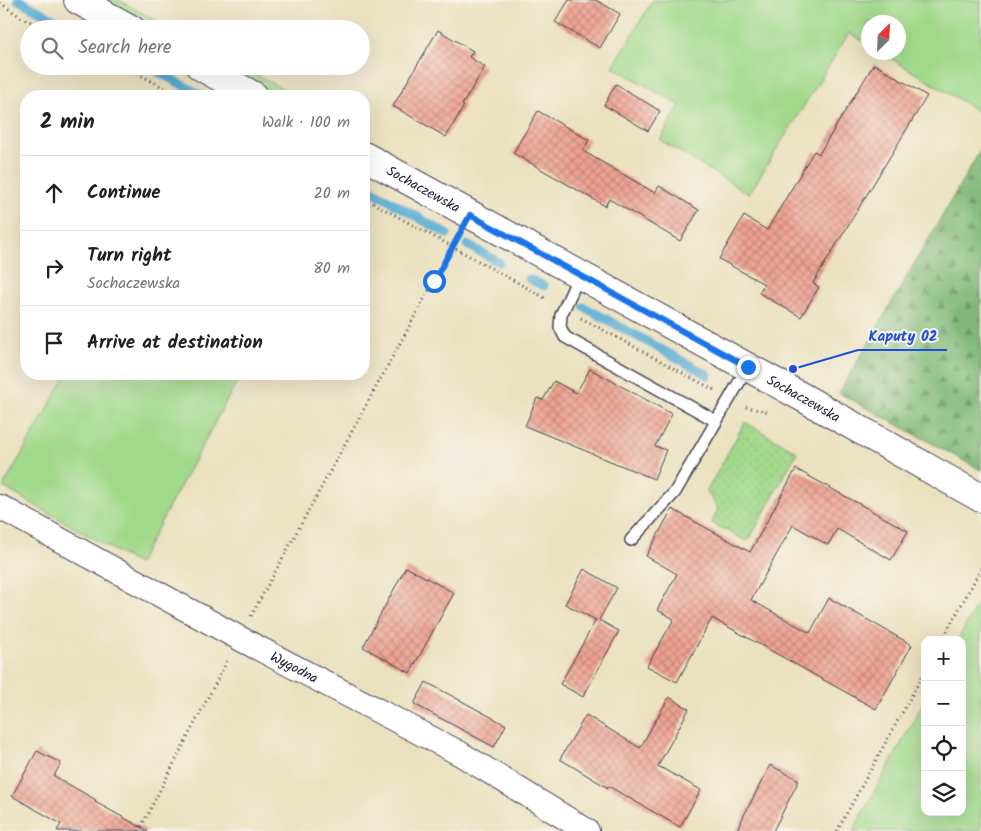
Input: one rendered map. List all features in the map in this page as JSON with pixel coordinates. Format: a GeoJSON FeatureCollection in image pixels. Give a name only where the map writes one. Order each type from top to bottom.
{"type":"FeatureCollection","features":[{"type":"Feature","properties":{"kind":"street"},"geometry":{"type":"LineString","coordinates":[[78,0],[115,20]]}},
{"type":"Feature","properties":{"kind":"street"},"geometry":{"type":"LineString","coordinates":[[216,75],[243,90]]}},
{"type":"Feature","properties":{"kind":"street","name":"Sochaczewska"},"geometry":{"type":"LineString","coordinates":[[370,159],[748,367],[981,498]]}},
{"type":"Feature","properties":{"kind":"street","name":"Wygodna"},"geometry":{"type":"LineString","coordinates":[[0,507],[239,638],[459,753],[587,831]]}},
{"type":"Feature","properties":{"kind":"lane"},"geometry":{"type":"LineString","coordinates":[[580,274],[561,315],[560,327],[566,337],[716,421]]}},
{"type":"Feature","properties":{"kind":"lane"},"geometry":{"type":"LineString","coordinates":[[630,540],[675,492],[748,367]]}},
{"type":"Feature","properties":{"kind":"path"},"geometry":{"type":"LineString","coordinates":[[0,3],[27,20]]}},
{"type":"Feature","properties":{"kind":"path"},"geometry":{"type":"LineString","coordinates":[[140,75],[168,90]]}},
{"type":"Feature","properties":{"kind":"path"},"geometry":{"type":"LineString","coordinates":[[139,831],[239,638],[470,215]]}},
{"type":"Feature","properties":{"kind":"path"},"geometry":{"type":"LineString","coordinates":[[944,636],[981,569]]}},
{"type":"Feature","properties":{"kind":"path"},"geometry":{"type":"LineString","coordinates":[[837,831],[921,678]]}},
{"type":"Feature","properties":{"kind":"green space"},"geometry":{"type":"Polygon","coordinates":[[[103,0],[119,0],[155,20],[140,20],[103,0]]]}},
{"type":"Feature","properties":{"kind":"green space"},"geometry":{"type":"Polygon","coordinates":[[[653,0],[981,0],[981,113],[894,60],[906,60],[906,15],[861,15],[861,40],[849,33],[749,194],[660,140],[680,105],[613,67],[653,0]]]}},
{"type":"Feature","properties":{"kind":"green space"},"geometry":{"type":"Polygon","coordinates":[[[242,75],[257,75],[285,90],[269,90],[242,75]]]}},
{"type":"Feature","properties":{"kind":"green space"},"geometry":{"type":"Polygon","coordinates":[[[981,149],[981,470],[839,393],[981,149]]]}},
{"type":"Feature","properties":{"kind":"green space"},"geometry":{"type":"Polygon","coordinates":[[[64,380],[238,380],[138,564],[3,487],[64,380]]]}},
{"type":"Feature","properties":{"kind":"green space"},"geometry":{"type":"Polygon","coordinates":[[[745,422],[797,452],[747,541],[712,523],[718,509],[707,491],[745,422]]]}},
{"type":"Feature","properties":{"kind":"green space"},"geometry":{"type":"Polygon","coordinates":[[[981,597],[981,831],[853,831],[921,707],[921,816],[966,816],[966,636],[960,636],[981,597]]]}},
{"type":"Feature","properties":{"kind":"building"},"geometry":{"type":"Polygon","coordinates":[[[569,0],[596,0],[620,14],[600,48],[555,22],[569,0]]]}},
{"type":"Feature","properties":{"kind":"building"},"geometry":{"type":"Polygon","coordinates":[[[438,30],[473,51],[469,57],[485,67],[462,105],[464,106],[446,137],[393,106],[438,30]]]}},
{"type":"Feature","properties":{"kind":"building"},"geometry":{"type":"Polygon","coordinates":[[[874,64],[927,96],[813,283],[819,287],[801,317],[759,293],[764,284],[719,259],[744,216],[767,230],[814,151],[819,154],[874,64]]]}},
{"type":"Feature","properties":{"kind":"building"},"geometry":{"type":"Polygon","coordinates":[[[616,84],[660,111],[648,131],[604,105],[616,84]]]}},
{"type":"Feature","properties":{"kind":"building"},"geometry":{"type":"Polygon","coordinates":[[[538,111],[589,140],[583,151],[655,193],[659,186],[699,210],[680,241],[609,199],[605,206],[513,153],[538,111]]]}},
{"type":"Feature","properties":{"kind":"building"},"geometry":{"type":"Polygon","coordinates":[[[590,369],[672,414],[655,446],[666,450],[654,479],[525,426],[537,398],[543,400],[554,381],[576,393],[590,369]]]}},
{"type":"Feature","properties":{"kind":"building"},"geometry":{"type":"Polygon","coordinates":[[[796,469],[908,531],[891,560],[837,529],[828,545],[793,525],[751,600],[810,633],[829,598],[912,645],[876,709],[712,618],[677,682],[647,666],[674,619],[657,610],[677,574],[646,556],[672,509],[750,552],[796,469]]]}},
{"type":"Feature","properties":{"kind":"building"},"geometry":{"type":"Polygon","coordinates":[[[406,567],[454,593],[410,673],[363,647],[406,567]]]}},
{"type":"Feature","properties":{"kind":"building"},"geometry":{"type":"Polygon","coordinates":[[[584,569],[617,588],[599,620],[619,631],[583,697],[560,684],[596,620],[565,604],[584,569]]]}},
{"type":"Feature","properties":{"kind":"building"},"geometry":{"type":"Polygon","coordinates":[[[426,682],[506,725],[494,747],[414,704],[426,682]]]}},
{"type":"Feature","properties":{"kind":"building"},"geometry":{"type":"Polygon","coordinates":[[[669,697],[689,709],[658,766],[701,790],[680,827],[608,786],[608,788],[560,759],[586,715],[640,748],[669,697]]]}},
{"type":"Feature","properties":{"kind":"building"},"geometry":{"type":"Polygon","coordinates":[[[37,751],[61,763],[54,776],[96,800],[95,802],[148,831],[57,831],[61,824],[12,796],[37,751]]]}},
{"type":"Feature","properties":{"kind":"building"},"geometry":{"type":"Polygon","coordinates":[[[770,765],[799,780],[773,831],[736,831],[770,765]]]}},
{"type":"Feature","properties":{"kind":"waterway"},"geometry":{"type":"LineString","coordinates":[[18,0],[57,20]]}},
{"type":"Feature","properties":{"kind":"waterway"},"geometry":{"type":"LineString","coordinates":[[164,75],[192,90]]}},
{"type":"Feature","properties":{"kind":"waterway"},"geometry":{"type":"LineString","coordinates":[[370,189],[447,234]]}},
{"type":"Feature","properties":{"kind":"waterway"},"geometry":{"type":"LineString","coordinates":[[467,245],[499,262]]}},
{"type":"Feature","properties":{"kind":"waterway"},"geometry":{"type":"LineString","coordinates":[[529,279],[544,286]]}},
{"type":"Feature","properties":{"kind":"waterway"},"geometry":{"type":"LineString","coordinates":[[584,307],[708,375]]}},
{"type":"Feature","properties":{"kind":"place","name":"Kaputy 02"},"geometry":{"type":"Point","coordinates":[793,369]}},
{"type":"Feature","properties":{"kind":"route"},"geometry":{"type":"LineString","coordinates":[[434,281],[470,215],[748,367]]}}]}
